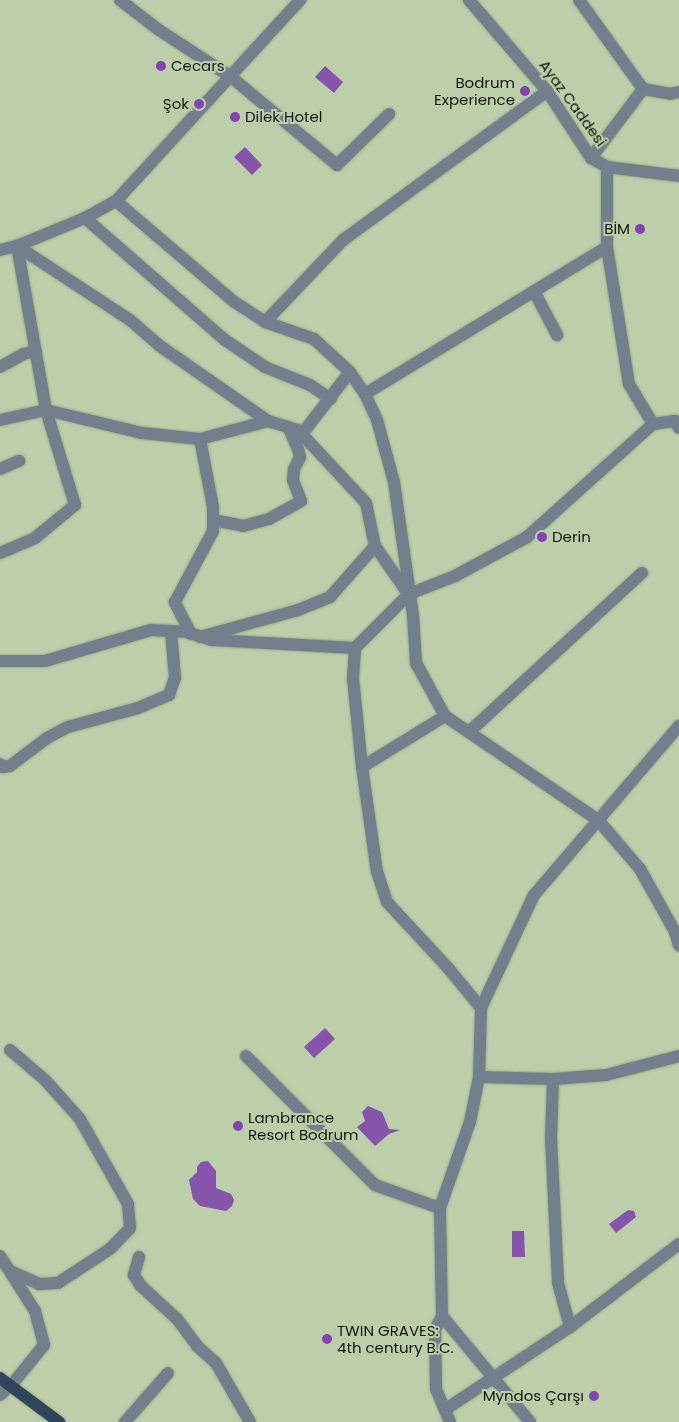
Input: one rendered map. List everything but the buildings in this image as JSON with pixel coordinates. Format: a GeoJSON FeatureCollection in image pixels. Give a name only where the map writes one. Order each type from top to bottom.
{"type":"FeatureCollection","features":[{"type":"Feature","properties":{"kind":"main road"},"geometry":{"type":"LineString","coordinates":[[5,1382],[59,1422]]}},
{"type":"Feature","properties":{"kind":"street"},"geometry":{"type":"LineString","coordinates":[[120,0],[159,30],[231,77],[337,164],[389,114]]}},
{"type":"Feature","properties":{"kind":"street"},"geometry":{"type":"LineString","coordinates":[[0,250],[17,246],[85,218],[116,201],[300,0]]}},
{"type":"Feature","properties":{"kind":"street","name":"Ayaz Caddesi"},"geometry":{"type":"LineString","coordinates":[[469,0],[547,91],[591,158],[607,167],[679,176]]}},
{"type":"Feature","properties":{"kind":"street"},"geometry":{"type":"LineString","coordinates":[[579,0],[643,89],[670,94],[679,92]]}},
{"type":"Feature","properties":{"kind":"street"},"geometry":{"type":"LineString","coordinates":[[591,158],[643,89]]}},
{"type":"Feature","properties":{"kind":"street"},"geometry":{"type":"LineString","coordinates":[[265,322],[343,240],[547,91]]}},
{"type":"Feature","properties":{"kind":"street"},"geometry":{"type":"LineString","coordinates":[[607,167],[607,247],[629,384],[653,424]]}},
{"type":"Feature","properties":{"kind":"street"},"geometry":{"type":"LineString","coordinates":[[116,201],[233,301],[265,322],[314,339],[350,372],[365,394],[377,420],[394,482],[413,615],[416,663],[445,716],[598,820],[640,869],[675,932],[679,945]]}},
{"type":"Feature","properties":{"kind":"street"},"geometry":{"type":"LineString","coordinates":[[85,218],[225,340],[265,367],[310,386],[331,399]]}},
{"type":"Feature","properties":{"kind":"street"},"geometry":{"type":"LineString","coordinates":[[0,553],[35,538],[75,505],[46,410],[17,246]]}},
{"type":"Feature","properties":{"kind":"street"},"geometry":{"type":"LineString","coordinates":[[17,246],[130,320],[160,346],[268,421],[298,430],[366,503],[375,546],[409,594]]}},
{"type":"Feature","properties":{"kind":"street"},"geometry":{"type":"LineString","coordinates":[[365,394],[607,247]]}},
{"type":"Feature","properties":{"kind":"street"},"geometry":{"type":"LineString","coordinates":[[534,291],[557,335]]}},
{"type":"Feature","properties":{"kind":"street"},"geometry":{"type":"LineString","coordinates":[[0,368],[23,354],[36,351]]}},
{"type":"Feature","properties":{"kind":"street"},"geometry":{"type":"LineString","coordinates":[[302,434],[331,399],[350,372]]}},
{"type":"Feature","properties":{"kind":"street"},"geometry":{"type":"LineString","coordinates":[[0,420],[46,410],[142,432],[200,439],[268,421]]}},
{"type":"Feature","properties":{"kind":"street"},"geometry":{"type":"LineString","coordinates":[[481,1008],[449,969],[387,902],[377,872],[362,767],[353,678],[355,648],[409,594],[455,576],[527,538],[653,424],[678,423]]}},
{"type":"Feature","properties":{"kind":"street"},"geometry":{"type":"LineString","coordinates":[[213,520],[243,526],[269,519],[301,502],[293,480],[294,469],[300,457],[288,427]]}},
{"type":"Feature","properties":{"kind":"street"},"geometry":{"type":"LineString","coordinates":[[196,635],[176,602],[213,531],[213,507],[200,439]]}},
{"type":"Feature","properties":{"kind":"street"},"geometry":{"type":"LineString","coordinates":[[0,468],[19,461]]}},
{"type":"Feature","properties":{"kind":"street"},"geometry":{"type":"LineString","coordinates":[[196,635],[298,610],[330,597],[375,546]]}},
{"type":"Feature","properties":{"kind":"street"},"geometry":{"type":"LineString","coordinates":[[469,732],[642,573]]}},
{"type":"Feature","properties":{"kind":"street"},"geometry":{"type":"LineString","coordinates":[[0,661],[45,661],[150,630],[196,635],[212,640],[355,648]]}},
{"type":"Feature","properties":{"kind":"street"},"geometry":{"type":"LineString","coordinates":[[0,764],[3,767],[10,766],[47,738],[68,727],[138,708],[169,696],[175,678],[171,631]]}},
{"type":"Feature","properties":{"kind":"street"},"geometry":{"type":"LineString","coordinates":[[362,767],[445,716]]}},
{"type":"Feature","properties":{"kind":"street"},"geometry":{"type":"LineString","coordinates":[[450,1422],[436,1389],[434,1355],[435,1330],[442,1316],[440,1208],[470,1122],[479,1077],[481,1008],[534,895],[679,726]]}},
{"type":"Feature","properties":{"kind":"street"},"geometry":{"type":"LineString","coordinates":[[10,1050],[45,1080],[80,1119],[128,1204],[130,1228],[110,1249],[58,1283],[39,1284],[10,1271]]}},
{"type":"Feature","properties":{"kind":"street"},"geometry":{"type":"LineString","coordinates":[[246,1056],[375,1185],[440,1208]]}},
{"type":"Feature","properties":{"kind":"street"},"geometry":{"type":"LineString","coordinates":[[479,1077],[553,1079],[606,1075],[679,1056]]}},
{"type":"Feature","properties":{"kind":"street"},"geometry":{"type":"LineString","coordinates":[[553,1079],[551,1138],[558,1283],[570,1327]]}},
{"type":"Feature","properties":{"kind":"street"},"geometry":{"type":"LineString","coordinates":[[446,1409],[570,1327],[679,1244]]}},
{"type":"Feature","properties":{"kind":"street"},"geometry":{"type":"LineString","coordinates":[[0,1256],[35,1311],[44,1345],[5,1382],[0,1395]]}},
{"type":"Feature","properties":{"kind":"street"},"geometry":{"type":"LineString","coordinates":[[139,1257],[134,1275],[141,1286],[177,1319],[197,1346],[216,1362],[250,1422]]}},
{"type":"Feature","properties":{"kind":"street"},"geometry":{"type":"LineString","coordinates":[[442,1316],[530,1422]]}},
{"type":"Feature","properties":{"kind":"street"},"geometry":{"type":"LineString","coordinates":[[125,1422],[168,1373]]}},
{"type":"Feature","properties":{"kind":"shaded area"},"geometry":{"type":"Polygon","coordinates":[[[325,66],[343,82],[334,93],[315,77],[325,66]]]}},
{"type":"Feature","properties":{"kind":"shaded area"},"geometry":{"type":"Polygon","coordinates":[[[245,147],[262,165],[252,175],[234,157],[245,147]]]}},
{"type":"Feature","properties":{"kind":"shaded area"},"geometry":{"type":"Polygon","coordinates":[[[325,1028],[335,1039],[314,1058],[304,1047],[325,1028]]]}},
{"type":"Feature","properties":{"kind":"shaded area"},"geometry":{"type":"Polygon","coordinates":[[[368,1106],[382,1112],[389,1129],[400,1130],[389,1134],[375,1146],[357,1127],[365,1121],[362,1112],[368,1106]]]}},
{"type":"Feature","properties":{"kind":"shaded area"},"geometry":{"type":"Polygon","coordinates":[[[208,1161],[216,1171],[216,1188],[231,1194],[234,1200],[232,1206],[226,1211],[200,1206],[193,1199],[189,1180],[197,1172],[197,1167],[201,1162],[208,1161]]]}},
{"type":"Feature","properties":{"kind":"shaded area"},"geometry":{"type":"Polygon","coordinates":[[[628,1210],[634,1211],[636,1217],[616,1233],[609,1224],[628,1210]]]}},
{"type":"Feature","properties":{"kind":"shaded area"},"geometry":{"type":"Polygon","coordinates":[[[512,1231],[524,1231],[525,1257],[512,1257],[512,1231]]]}},
{"type":"Feature","properties":{"kind":"place","name":"Cecars"},"geometry":{"type":"Point","coordinates":[161,66]}},
{"type":"Feature","properties":{"kind":"place","name":"Bodrum Experience"},"geometry":{"type":"Point","coordinates":[525,91]}},
{"type":"Feature","properties":{"kind":"place","name":"Şok"},"geometry":{"type":"Point","coordinates":[199,104]}},
{"type":"Feature","properties":{"kind":"place","name":"Dilek Hotel"},"geometry":{"type":"Point","coordinates":[235,117]}},
{"type":"Feature","properties":{"kind":"place","name":"BİM"},"geometry":{"type":"Point","coordinates":[640,229]}},
{"type":"Feature","properties":{"kind":"place","name":"Derin"},"geometry":{"type":"Point","coordinates":[542,537]}},
{"type":"Feature","properties":{"kind":"place","name":"Lambrance Resort Bodrum"},"geometry":{"type":"Point","coordinates":[238,1126]}},
{"type":"Feature","properties":{"kind":"place","name":"TWIN GRAVES: 4th century B.C."},"geometry":{"type":"Point","coordinates":[327,1339]}},
{"type":"Feature","properties":{"kind":"place","name":"Myndos Çarşı"},"geometry":{"type":"Point","coordinates":[594,1396]}}]}
